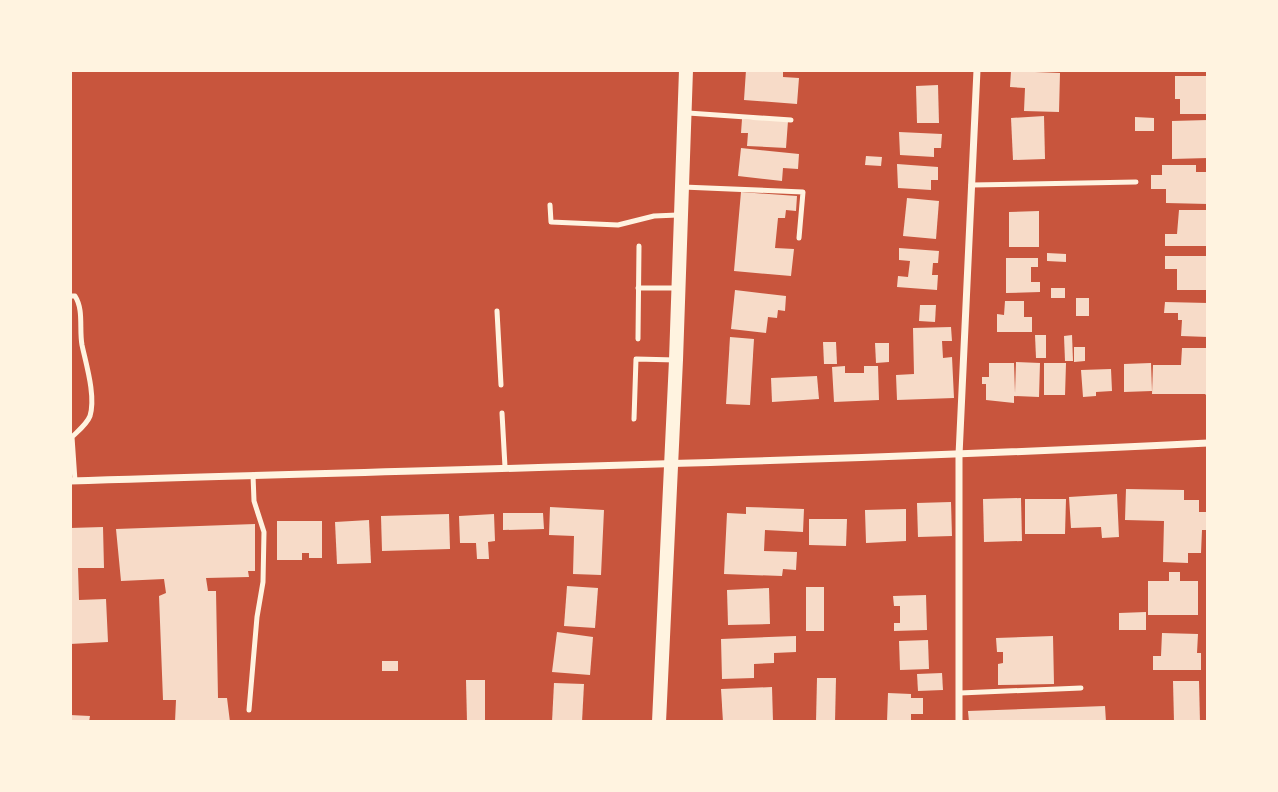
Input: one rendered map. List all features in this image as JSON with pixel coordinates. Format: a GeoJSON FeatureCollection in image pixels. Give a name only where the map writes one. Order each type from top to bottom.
{"type":"FeatureCollection","features":[{"type":"Feature","properties":{"kind":"main road"},"geometry":{"type":"LineString","coordinates":[[659,722],[686,70]]}},
{"type":"Feature","properties":{"kind":"street"},"geometry":{"type":"LineString","coordinates":[[959,722],[959,456],[977,70]]}},
{"type":"Feature","properties":{"kind":"street"},"geometry":{"type":"LineString","coordinates":[[73,481],[671,462],[959,456],[1208,443]]}},
{"type":"Feature","properties":{"kind":"lane"},"geometry":{"type":"LineString","coordinates":[[684,113],[791,120]]}},
{"type":"Feature","properties":{"kind":"lane"},"geometry":{"type":"LineString","coordinates":[[971,185],[1136,182]]}},
{"type":"Feature","properties":{"kind":"lane"},"geometry":{"type":"LineString","coordinates":[[683,187],[803,192],[799,238]]}},
{"type":"Feature","properties":{"kind":"lane"},"geometry":{"type":"LineString","coordinates":[[550,205],[551,222],[618,225],[654,216],[681,215]]}},
{"type":"Feature","properties":{"kind":"lane"},"geometry":{"type":"LineString","coordinates":[[638,339],[639,246]]}},
{"type":"Feature","properties":{"kind":"lane"},"geometry":{"type":"LineString","coordinates":[[638,288],[678,288]]}},
{"type":"Feature","properties":{"kind":"lane"},"geometry":{"type":"LineString","coordinates":[[70,296],[75,296],[79,302],[90,393],[90,415],[72,437],[73,481]]}},
{"type":"Feature","properties":{"kind":"lane"},"geometry":{"type":"LineString","coordinates":[[497,311],[501,385]]}},
{"type":"Feature","properties":{"kind":"lane"},"geometry":{"type":"LineString","coordinates":[[634,419],[636,359],[676,360]]}},
{"type":"Feature","properties":{"kind":"lane"},"geometry":{"type":"LineString","coordinates":[[502,413],[505,467]]}},
{"type":"Feature","properties":{"kind":"lane"},"geometry":{"type":"LineString","coordinates":[[249,710],[257,617],[263,582],[264,532],[254,501],[253,475]]}},
{"type":"Feature","properties":{"kind":"lane"},"geometry":{"type":"LineString","coordinates":[[960,693],[1081,688]]}},
{"type":"Feature","properties":{"kind":"building"},"geometry":{"type":"Polygon","coordinates":[[[746,70],[783,70],[783,77],[799,78],[797,104],[744,100],[746,70]]]}},
{"type":"Feature","properties":{"kind":"building"},"geometry":{"type":"Polygon","coordinates":[[[1011,71],[1060,73],[1059,112],[1024,111],[1025,88],[1010,87],[1011,71]]]}},
{"type":"Feature","properties":{"kind":"building"},"geometry":{"type":"Polygon","coordinates":[[[1175,76],[1208,76],[1208,114],[1180,114],[1180,99],[1175,99],[1175,76]]]}},
{"type":"Feature","properties":{"kind":"building"},"geometry":{"type":"Polygon","coordinates":[[[938,85],[939,123],[917,123],[916,86],[938,85]]]}},
{"type":"Feature","properties":{"kind":"building"},"geometry":{"type":"Polygon","coordinates":[[[1044,116],[1045,159],[1013,160],[1011,118],[1044,116]]]}},
{"type":"Feature","properties":{"kind":"building"},"geometry":{"type":"Polygon","coordinates":[[[1135,117],[1154,118],[1154,131],[1135,131],[1135,117]]]}},
{"type":"Feature","properties":{"kind":"building"},"geometry":{"type":"Polygon","coordinates":[[[742,119],[788,121],[786,148],[747,146],[748,133],[741,133],[742,119]]]}},
{"type":"Feature","properties":{"kind":"building"},"geometry":{"type":"Polygon","coordinates":[[[1208,120],[1208,158],[1172,159],[1172,121],[1208,120]]]}},
{"type":"Feature","properties":{"kind":"building"},"geometry":{"type":"Polygon","coordinates":[[[899,132],[942,134],[941,148],[934,148],[934,157],[900,155],[899,132]]]}},
{"type":"Feature","properties":{"kind":"building"},"geometry":{"type":"Polygon","coordinates":[[[741,148],[799,154],[798,169],[783,168],[782,181],[738,176],[741,148]]]}},
{"type":"Feature","properties":{"kind":"building"},"geometry":{"type":"Polygon","coordinates":[[[866,156],[882,157],[881,166],[865,165],[866,156]]]}},
{"type":"Feature","properties":{"kind":"building"},"geometry":{"type":"Polygon","coordinates":[[[897,164],[938,167],[938,180],[931,180],[931,190],[898,188],[897,164]]]}},
{"type":"Feature","properties":{"kind":"building"},"geometry":{"type":"Polygon","coordinates":[[[1162,165],[1196,165],[1196,172],[1208,172],[1208,204],[1166,203],[1166,189],[1151,189],[1151,175],[1162,175],[1162,165]]]}},
{"type":"Feature","properties":{"kind":"building"},"geometry":{"type":"Polygon","coordinates":[[[741,192],[797,196],[796,211],[786,210],[785,218],[778,218],[775,248],[794,249],[791,276],[734,271],[741,192]]]}},
{"type":"Feature","properties":{"kind":"building"},"geometry":{"type":"Polygon","coordinates":[[[907,198],[939,201],[936,239],[903,236],[907,198]]]}},
{"type":"Feature","properties":{"kind":"building"},"geometry":{"type":"Polygon","coordinates":[[[1179,210],[1208,210],[1208,246],[1165,246],[1165,234],[1177,234],[1179,210]]]}},
{"type":"Feature","properties":{"kind":"building"},"geometry":{"type":"Polygon","coordinates":[[[1039,211],[1039,247],[1009,247],[1009,212],[1039,211]]]}},
{"type":"Feature","properties":{"kind":"building"},"geometry":{"type":"Polygon","coordinates":[[[899,248],[939,251],[938,263],[933,263],[932,275],[938,275],[937,290],[897,287],[898,276],[908,277],[910,261],[899,260],[899,248]]]}},
{"type":"Feature","properties":{"kind":"building"},"geometry":{"type":"Polygon","coordinates":[[[1047,253],[1066,254],[1066,262],[1047,261],[1047,253]]]}},
{"type":"Feature","properties":{"kind":"building"},"geometry":{"type":"Polygon","coordinates":[[[1165,256],[1208,256],[1208,290],[1177,290],[1177,269],[1165,269],[1165,256]]]}},
{"type":"Feature","properties":{"kind":"building"},"geometry":{"type":"Polygon","coordinates":[[[1006,258],[1038,258],[1038,267],[1031,267],[1031,282],[1040,282],[1040,292],[1006,293],[1006,258]]]}},
{"type":"Feature","properties":{"kind":"building"},"geometry":{"type":"Polygon","coordinates":[[[1051,288],[1065,288],[1065,298],[1051,298],[1051,288]]]}},
{"type":"Feature","properties":{"kind":"building"},"geometry":{"type":"Polygon","coordinates":[[[735,290],[786,296],[785,311],[778,310],[777,318],[768,317],[766,333],[731,329],[735,290]]]}},
{"type":"Feature","properties":{"kind":"building"},"geometry":{"type":"Polygon","coordinates":[[[1076,298],[1089,298],[1089,316],[1076,316],[1076,298]]]}},
{"type":"Feature","properties":{"kind":"building"},"geometry":{"type":"Polygon","coordinates":[[[1005,301],[1024,301],[1024,317],[1032,317],[1032,332],[997,332],[997,314],[1004,315],[1005,301]]]}},
{"type":"Feature","properties":{"kind":"building"},"geometry":{"type":"Polygon","coordinates":[[[1165,302],[1208,303],[1208,337],[1181,336],[1182,320],[1178,320],[1178,313],[1164,313],[1165,302]]]}},
{"type":"Feature","properties":{"kind":"building"},"geometry":{"type":"Polygon","coordinates":[[[920,305],[936,305],[935,322],[919,321],[920,305]]]}},
{"type":"Feature","properties":{"kind":"building"},"geometry":{"type":"Polygon","coordinates":[[[951,327],[952,341],[942,341],[943,358],[952,357],[954,398],[897,400],[896,375],[914,374],[913,328],[951,327]]]}},
{"type":"Feature","properties":{"kind":"building"},"geometry":{"type":"Polygon","coordinates":[[[1035,335],[1046,335],[1046,358],[1036,358],[1035,335]]]}},
{"type":"Feature","properties":{"kind":"building"},"geometry":{"type":"Polygon","coordinates":[[[1072,335],[1073,361],[1065,361],[1064,336],[1072,335]]]}},
{"type":"Feature","properties":{"kind":"building"},"geometry":{"type":"Polygon","coordinates":[[[730,337],[754,339],[750,405],[726,404],[730,337]]]}},
{"type":"Feature","properties":{"kind":"building"},"geometry":{"type":"Polygon","coordinates":[[[823,342],[836,342],[837,364],[824,364],[823,342]]]}},
{"type":"Feature","properties":{"kind":"building"},"geometry":{"type":"Polygon","coordinates":[[[875,343],[889,343],[889,362],[876,363],[875,343]]]}},
{"type":"Feature","properties":{"kind":"building"},"geometry":{"type":"Polygon","coordinates":[[[1074,347],[1085,347],[1085,361],[1074,362],[1074,347]]]}},
{"type":"Feature","properties":{"kind":"building"},"geometry":{"type":"Polygon","coordinates":[[[1182,348],[1208,348],[1208,397],[1205,394],[1152,394],[1153,365],[1181,365],[1182,348]]]}},
{"type":"Feature","properties":{"kind":"building"},"geometry":{"type":"Polygon","coordinates":[[[1016,362],[1040,363],[1039,397],[1014,396],[1014,403],[986,400],[986,384],[982,384],[982,377],[989,377],[989,363],[1014,363],[1015,393],[1016,362]]]}},
{"type":"Feature","properties":{"kind":"building"},"geometry":{"type":"Polygon","coordinates":[[[1044,363],[1066,363],[1065,395],[1044,395],[1044,363]]]}},
{"type":"Feature","properties":{"kind":"building"},"geometry":{"type":"Polygon","coordinates":[[[1151,363],[1152,391],[1124,392],[1124,364],[1151,363]]]}},
{"type":"Feature","properties":{"kind":"building"},"geometry":{"type":"Polygon","coordinates":[[[845,366],[845,373],[864,373],[864,366],[878,366],[879,400],[834,402],[832,367],[845,366]]]}},
{"type":"Feature","properties":{"kind":"building"},"geometry":{"type":"Polygon","coordinates":[[[1111,369],[1112,391],[1096,392],[1096,396],[1083,397],[1081,370],[1111,369]]]}},
{"type":"Feature","properties":{"kind":"building"},"geometry":{"type":"Polygon","coordinates":[[[817,376],[819,399],[772,402],[771,378],[817,376]]]}},
{"type":"Feature","properties":{"kind":"building"},"geometry":{"type":"Polygon","coordinates":[[[1126,489],[1184,490],[1184,500],[1199,500],[1199,512],[1208,512],[1208,530],[1202,530],[1201,553],[1188,553],[1188,563],[1163,562],[1164,521],[1125,520],[1126,489]]]}},
{"type":"Feature","properties":{"kind":"building"},"geometry":{"type":"Polygon","coordinates":[[[1117,494],[1119,537],[1102,538],[1101,527],[1071,528],[1069,497],[1117,494]]]}},
{"type":"Feature","properties":{"kind":"building"},"geometry":{"type":"Polygon","coordinates":[[[1021,498],[1022,541],[984,542],[983,499],[1021,498]]]}},
{"type":"Feature","properties":{"kind":"building"},"geometry":{"type":"Polygon","coordinates":[[[1025,499],[1066,499],[1065,534],[1025,534],[1025,499]]]}},
{"type":"Feature","properties":{"kind":"building"},"geometry":{"type":"Polygon","coordinates":[[[951,502],[952,536],[918,537],[917,503],[951,502]]]}},
{"type":"Feature","properties":{"kind":"building"},"geometry":{"type":"Polygon","coordinates":[[[550,507],[604,510],[601,575],[573,574],[574,536],[549,535],[550,507]]]}},
{"type":"Feature","properties":{"kind":"building"},"geometry":{"type":"Polygon","coordinates":[[[746,507],[804,509],[803,532],[765,530],[764,551],[797,552],[796,570],[783,569],[782,576],[724,574],[727,513],[746,514],[746,507]]]}},
{"type":"Feature","properties":{"kind":"building"},"geometry":{"type":"Polygon","coordinates":[[[906,509],[906,541],[866,543],[865,510],[906,509]]]}},
{"type":"Feature","properties":{"kind":"building"},"geometry":{"type":"Polygon","coordinates":[[[503,513],[543,513],[544,529],[503,530],[503,513]]]}},
{"type":"Feature","properties":{"kind":"building"},"geometry":{"type":"Polygon","coordinates":[[[449,514],[450,549],[382,551],[381,516],[449,514]]]}},
{"type":"Feature","properties":{"kind":"building"},"geometry":{"type":"Polygon","coordinates":[[[494,514],[495,541],[488,542],[489,559],[477,559],[476,543],[460,543],[459,516],[494,514]]]}},
{"type":"Feature","properties":{"kind":"building"},"geometry":{"type":"Polygon","coordinates":[[[809,519],[847,519],[846,546],[809,545],[809,519]]]}},
{"type":"Feature","properties":{"kind":"building"},"geometry":{"type":"Polygon","coordinates":[[[369,520],[371,563],[337,564],[335,522],[369,520]]]}},
{"type":"Feature","properties":{"kind":"building"},"geometry":{"type":"Polygon","coordinates":[[[277,521],[322,521],[322,558],[309,558],[309,553],[302,553],[302,560],[277,560],[277,521]]]}},
{"type":"Feature","properties":{"kind":"building"},"geometry":{"type":"Polygon","coordinates":[[[255,524],[255,571],[248,571],[249,577],[206,578],[208,591],[216,591],[218,698],[227,698],[230,722],[175,722],[176,700],[163,700],[159,596],[166,593],[164,579],[121,581],[116,529],[255,524]]]}},
{"type":"Feature","properties":{"kind":"building"},"geometry":{"type":"Polygon","coordinates":[[[103,527],[104,568],[78,568],[79,600],[106,599],[108,642],[70,644],[70,528],[103,527]]]}},
{"type":"Feature","properties":{"kind":"building"},"geometry":{"type":"Polygon","coordinates":[[[1169,572],[1180,572],[1180,581],[1198,581],[1198,615],[1148,615],[1148,581],[1169,581],[1169,572]]]}},
{"type":"Feature","properties":{"kind":"building"},"geometry":{"type":"Polygon","coordinates":[[[567,586],[598,588],[595,628],[564,626],[567,586]]]}},
{"type":"Feature","properties":{"kind":"building"},"geometry":{"type":"Polygon","coordinates":[[[806,587],[824,587],[824,631],[806,631],[806,587]]]}},
{"type":"Feature","properties":{"kind":"building"},"geometry":{"type":"Polygon","coordinates":[[[769,588],[770,624],[728,625],[727,590],[769,588]]]}},
{"type":"Feature","properties":{"kind":"building"},"geometry":{"type":"Polygon","coordinates":[[[926,595],[927,630],[894,631],[894,623],[900,623],[900,606],[894,606],[893,596],[926,595]]]}},
{"type":"Feature","properties":{"kind":"building"},"geometry":{"type":"Polygon","coordinates":[[[1146,612],[1146,630],[1119,630],[1119,613],[1146,612]]]}},
{"type":"Feature","properties":{"kind":"building"},"geometry":{"type":"Polygon","coordinates":[[[557,632],[593,637],[590,675],[552,672],[557,632]]]}},
{"type":"Feature","properties":{"kind":"building"},"geometry":{"type":"Polygon","coordinates":[[[1162,633],[1198,634],[1197,653],[1201,653],[1201,670],[1153,670],[1153,656],[1161,656],[1162,633]]]}},
{"type":"Feature","properties":{"kind":"building"},"geometry":{"type":"Polygon","coordinates":[[[796,636],[796,652],[774,653],[774,663],[754,664],[754,678],[722,679],[721,639],[796,636]]]}},
{"type":"Feature","properties":{"kind":"building"},"geometry":{"type":"Polygon","coordinates":[[[1053,636],[1054,684],[998,685],[998,664],[1003,663],[1003,652],[997,652],[996,638],[1053,636]]]}},
{"type":"Feature","properties":{"kind":"building"},"geometry":{"type":"Polygon","coordinates":[[[928,640],[929,669],[900,670],[899,641],[928,640]]]}},
{"type":"Feature","properties":{"kind":"building"},"geometry":{"type":"Polygon","coordinates":[[[382,661],[398,661],[398,671],[382,671],[382,661]]]}},
{"type":"Feature","properties":{"kind":"building"},"geometry":{"type":"Polygon","coordinates":[[[942,673],[943,690],[918,691],[917,674],[942,673]]]}},
{"type":"Feature","properties":{"kind":"building"},"geometry":{"type":"Polygon","coordinates":[[[817,678],[836,678],[835,722],[816,722],[817,678]]]}},
{"type":"Feature","properties":{"kind":"building"},"geometry":{"type":"Polygon","coordinates":[[[466,680],[485,680],[485,722],[467,722],[466,680]]]}},
{"type":"Feature","properties":{"kind":"building"},"geometry":{"type":"Polygon","coordinates":[[[1173,681],[1199,681],[1200,722],[1174,722],[1173,681]]]}},
{"type":"Feature","properties":{"kind":"building"},"geometry":{"type":"Polygon","coordinates":[[[554,683],[584,684],[582,722],[552,722],[554,683]]]}},
{"type":"Feature","properties":{"kind":"building"},"geometry":{"type":"Polygon","coordinates":[[[772,687],[773,722],[723,722],[721,689],[772,687]]]}},
{"type":"Feature","properties":{"kind":"building"},"geometry":{"type":"Polygon","coordinates":[[[888,693],[911,694],[911,698],[923,698],[923,714],[911,714],[911,722],[887,722],[888,693]]]}},
{"type":"Feature","properties":{"kind":"building"},"geometry":{"type":"Polygon","coordinates":[[[1105,706],[1106,722],[969,722],[968,711],[1105,706]]]}},
{"type":"Feature","properties":{"kind":"building"},"geometry":{"type":"Polygon","coordinates":[[[70,715],[90,716],[89,722],[70,722],[70,715]]]}}]}
